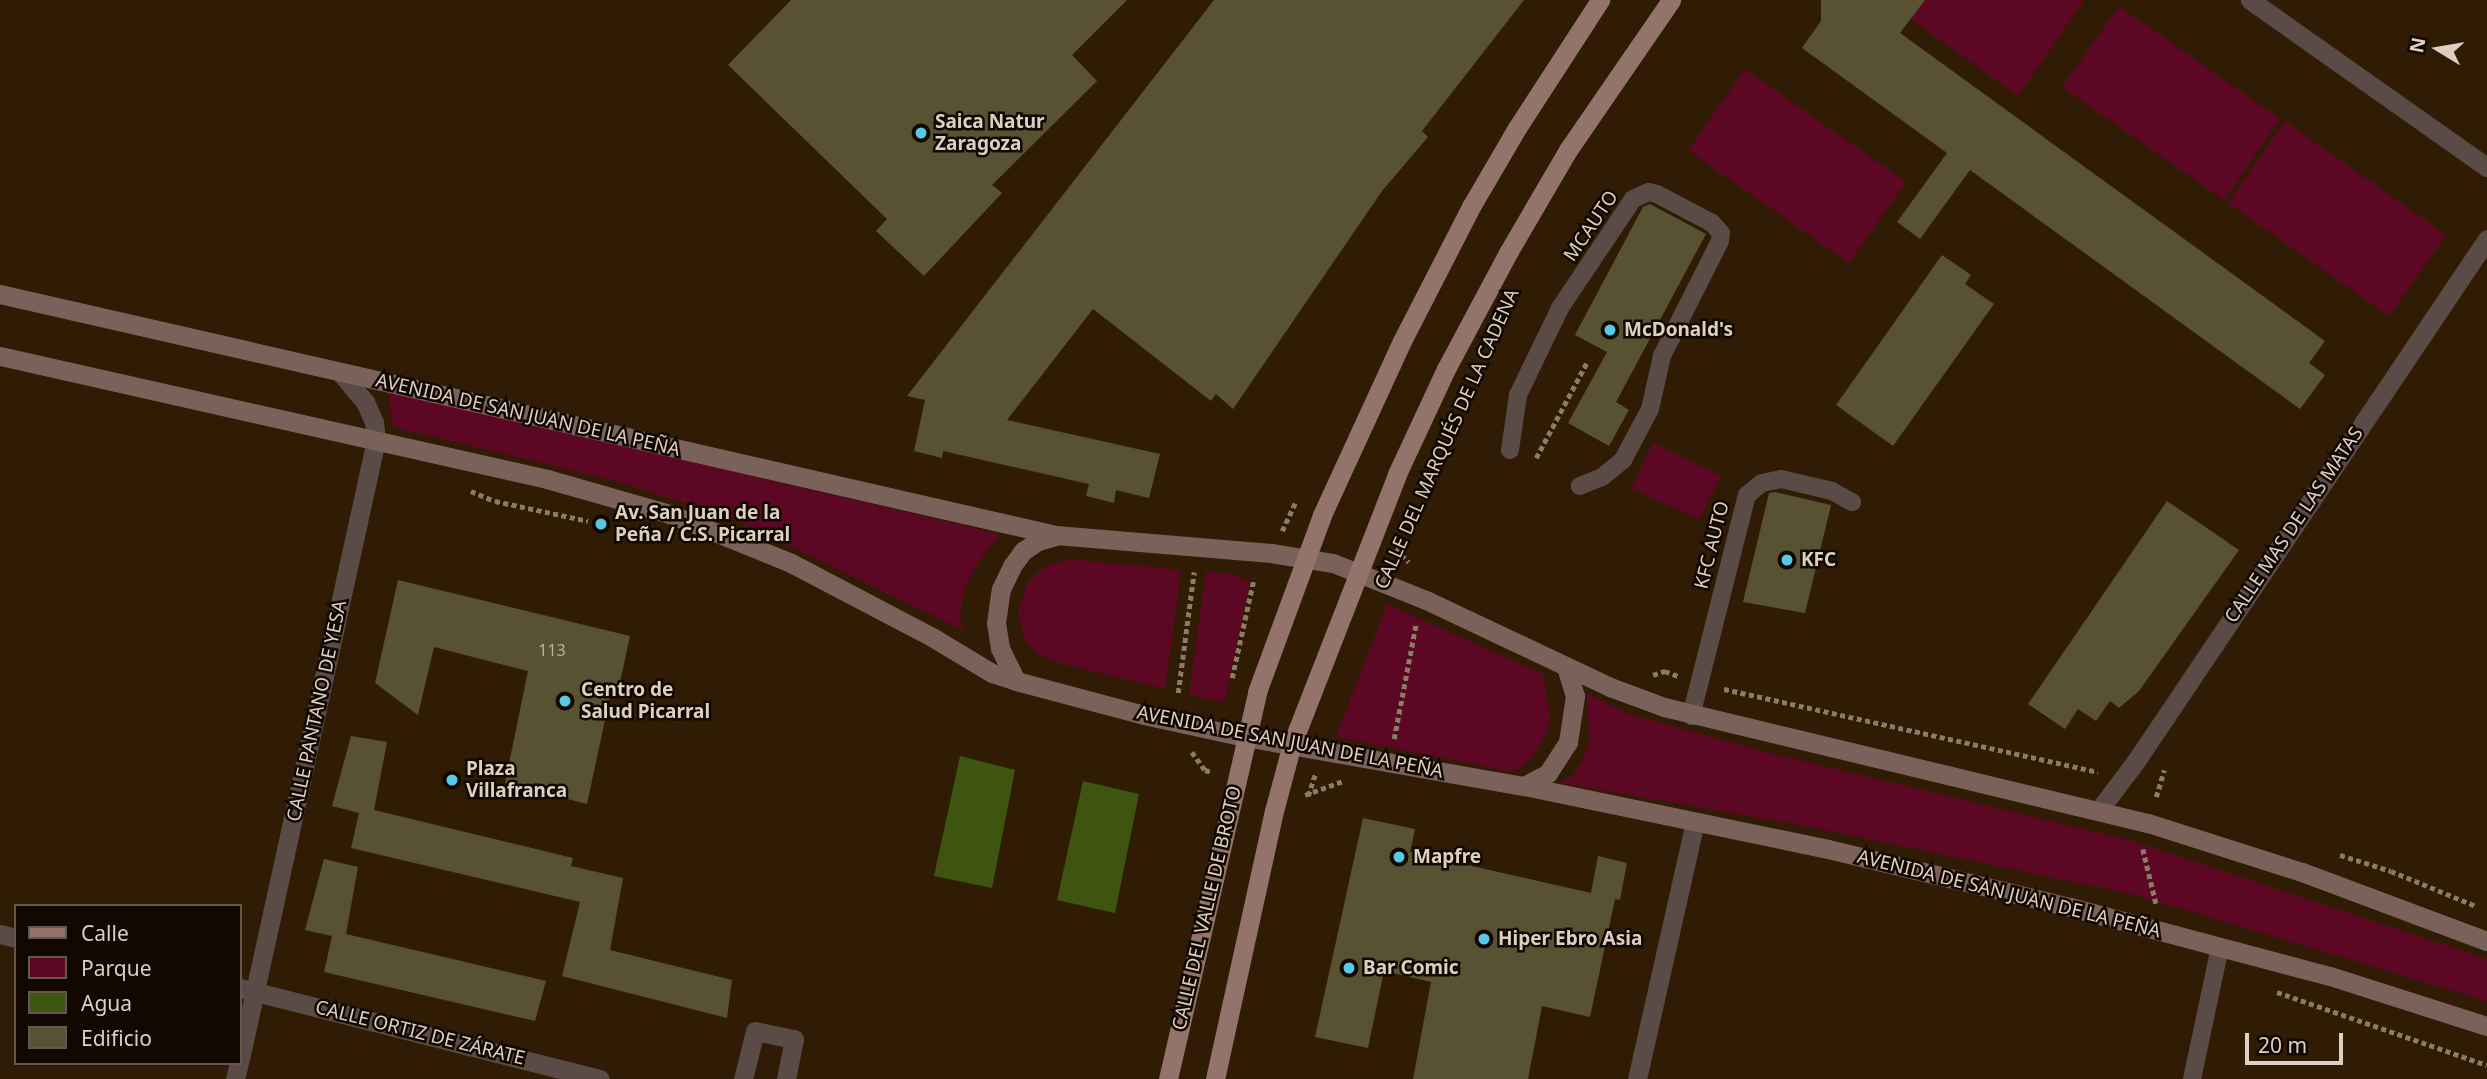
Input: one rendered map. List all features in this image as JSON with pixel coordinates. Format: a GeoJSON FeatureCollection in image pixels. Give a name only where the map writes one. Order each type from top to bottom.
{"type":"FeatureCollection","features":[{"type":"Feature","properties":{"kind":"main road"},"geometry":{"type":"LineString","coordinates":[[1245,737],[1269,657],[1305,558],[1396,353],[1472,205],[1524,116],[1600,0]]}},
{"type":"Feature","properties":{"kind":"main road","name":"CALLE DEL MARQUÉS DE LA CADENA"},"geometry":{"type":"LineString","coordinates":[[1292,744],[1357,571],[1397,474],[1446,369],[1509,251],[1568,150],[1671,0]]}},
{"type":"Feature","properties":{"kind":"main road","name":"AVENIDA DE SAN JUAN DE LA PEÑA"},"geometry":{"type":"LineString","coordinates":[[0,294],[1056,535],[1305,558],[1357,571],[1426,600],[1620,691],[1691,716],[2099,810],[2302,872],[2487,942]]}},
{"type":"Feature","properties":{"kind":"main road","name":"AVENIDA DE SAN JUAN DE LA PEÑA"},"geometry":{"type":"LineString","coordinates":[[0,356],[547,479],[670,514],[791,564],[932,637],[992,673],[1016,681],[1144,715],[1245,737],[1524,786],[1868,859],[2330,976],[2487,1026]]}},
{"type":"Feature","properties":{"kind":"main road"},"geometry":{"type":"LineString","coordinates":[[1016,681],[1000,648],[996,622],[1001,589],[1023,551],[1038,541],[1056,535]]}},
{"type":"Feature","properties":{"kind":"main road"},"geometry":{"type":"LineString","coordinates":[[1524,786],[1548,774],[1568,742],[1575,696],[1566,666]]}},
{"type":"Feature","properties":{"kind":"main road","name":"CALLE DEL VALLE DE BROTO"},"geometry":{"type":"LineString","coordinates":[[1168,1079],[1245,737]]}},
{"type":"Feature","properties":{"kind":"main road"},"geometry":{"type":"LineString","coordinates":[[1215,1079],[1292,744]]}},
{"type":"Feature","properties":{"kind":"street"},"geometry":{"type":"LineString","coordinates":[[2250,0],[2487,167]]}},
{"type":"Feature","properties":{"kind":"street","name":"CALLE MAS DE LAS MATAS"},"geometry":{"type":"LineString","coordinates":[[2099,810],[2136,761],[2487,239]]}},
{"type":"Feature","properties":{"kind":"street","name":"CALLE PANTANO DE YESA"},"geometry":{"type":"LineString","coordinates":[[242,1037],[248,990],[376,440],[374,422],[365,402],[340,372]]}},
{"type":"Feature","properties":{"kind":"street"},"geometry":{"type":"LineString","coordinates":[[1637,1079],[1695,821]]}},
{"type":"Feature","properties":{"kind":"street","name":"CALLE ORTIZ DE ZÁRATE"},"geometry":{"type":"LineString","coordinates":[[248,990],[600,1079]]}},
{"type":"Feature","properties":{"kind":"street"},"geometry":{"type":"LineString","coordinates":[[743,1079],[755,1031],[794,1039],[786,1079]]}},
{"type":"Feature","properties":{"kind":"lane","name":"MCAUTO"},"geometry":{"type":"LineString","coordinates":[[1510,450],[1518,395],[1560,308],[1633,200],[1649,192],[1657,194],[1712,223],[1721,233],[1720,241],[1662,356],[1650,409],[1623,460],[1602,477],[1580,486]]}},
{"type":"Feature","properties":{"kind":"lane","name":"KFC AUTO"},"geometry":{"type":"LineString","coordinates":[[1691,716],[1747,495],[1762,483],[1781,479],[1832,491],[1852,502]]}},
{"type":"Feature","properties":{"kind":"lane"},"geometry":{"type":"LineString","coordinates":[[2192,1079],[2220,947]]}},
{"type":"Feature","properties":{"kind":"path"},"geometry":{"type":"LineString","coordinates":[[1534,462],[1587,362]]}},
{"type":"Feature","properties":{"kind":"path","name":"CALLE DEL MARQUÉS DE LA CADENA"},"geometry":{"type":"LineString","coordinates":[[1383,582],[1401,539]]}},
{"type":"Feature","properties":{"kind":"path"},"geometry":{"type":"LineString","coordinates":[[1178,693],[1194,571]]}},
{"type":"Feature","properties":{"kind":"path"},"geometry":{"type":"LineString","coordinates":[[1392,762],[1416,625],[1426,600]]}},
{"type":"Feature","properties":{"kind":"path"},"geometry":{"type":"LineString","coordinates":[[1309,795],[1322,749]]}},
{"type":"Feature","properties":{"kind":"path"},"geometry":{"type":"LineString","coordinates":[[2156,797],[2164,770]]}},
{"type":"Feature","properties":{"kind":"green space"},"geometry":{"type":"Polygon","coordinates":[[[1914,0],[2084,0],[2018,96],[1904,14],[1914,0]]]}},
{"type":"Feature","properties":{"kind":"green space"},"geometry":{"type":"Polygon","coordinates":[[[2119,6],[2280,119],[2224,200],[2062,87],[2119,6]]]}},
{"type":"Feature","properties":{"kind":"green space"},"geometry":{"type":"Polygon","coordinates":[[[1745,69],[1906,182],[1849,263],[1688,150],[1745,69]]]}},
{"type":"Feature","properties":{"kind":"green space"},"geometry":{"type":"Polygon","coordinates":[[[2285,121],[2446,235],[2389,316],[2228,203],[2285,121]]]}},
{"type":"Feature","properties":{"kind":"green space"},"geometry":{"type":"Polygon","coordinates":[[[388,391],[1000,534],[978,563],[965,587],[960,614],[963,630],[735,520],[624,483],[393,427],[388,391]]]}},
{"type":"Feature","properties":{"kind":"green space"},"geometry":{"type":"Polygon","coordinates":[[[1653,443],[1721,476],[1699,520],[1631,488],[1653,443]]]}},
{"type":"Feature","properties":{"kind":"green space"},"geometry":{"type":"Polygon","coordinates":[[[1071,559],[1181,570],[1165,689],[1062,664],[1038,655],[1026,643],[1018,612],[1027,583],[1047,565],[1071,559]]]}},
{"type":"Feature","properties":{"kind":"green space"},"geometry":{"type":"Polygon","coordinates":[[[1206,571],[1233,574],[1250,582],[1225,700],[1222,702],[1189,695],[1206,571]]]}},
{"type":"Feature","properties":{"kind":"green space"},"geometry":{"type":"Polygon","coordinates":[[[1387,604],[1543,674],[1550,717],[1547,733],[1530,761],[1513,772],[1336,737],[1387,604]]]}},
{"type":"Feature","properties":{"kind":"green space"},"geometry":{"type":"Polygon","coordinates":[[[1587,693],[1626,713],[1758,750],[2129,840],[2487,959],[2487,1001],[2136,895],[1806,826],[1561,783],[1572,776],[1583,760],[1589,740],[1587,693]]]}},
{"type":"Feature","properties":{"kind":"water"},"geometry":{"type":"Polygon","coordinates":[[[960,756],[1015,770],[992,888],[934,876],[960,756]]]}},
{"type":"Feature","properties":{"kind":"water"},"geometry":{"type":"Polygon","coordinates":[[[1083,781],[1139,794],[1115,913],[1057,900],[1083,781]]]}},
{"type":"Feature","properties":{"kind":"building","name":"Saica Natur Zaragoza"},"geometry":{"type":"Polygon","coordinates":[[[791,0],[1127,0],[1072,55],[1097,81],[992,185],[1002,193],[924,276],[876,231],[887,219],[728,65],[791,0]]]}},
{"type":"Feature","properties":{"kind":"building"},"geometry":{"type":"Polygon","coordinates":[[[1214,0],[1524,0],[1422,131],[1428,137],[1382,191],[1233,409],[1216,394],[1211,401],[1093,309],[1007,420],[1160,454],[1149,498],[1116,490],[1114,503],[1086,496],[1089,484],[943,451],[942,458],[914,451],[925,400],[907,396],[1214,0]]]}},
{"type":"Feature","properties":{"kind":"building"},"geometry":{"type":"Polygon","coordinates":[[[1821,0],[1925,0],[1900,33],[2325,341],[2309,363],[2325,375],[2300,409],[1970,170],[1920,239],[1897,222],[1947,153],[1802,48],[1821,21],[1821,0]]]}},
{"type":"Feature","properties":{"kind":"building"},"geometry":{"type":"Polygon","coordinates":[[[1650,204],[1706,234],[1616,402],[1629,410],[1609,446],[1568,423],[1607,352],[1575,335],[1643,207],[1650,204]]]}},
{"type":"Feature","properties":{"kind":"building"},"geometry":{"type":"Polygon","coordinates":[[[1942,255],[1971,275],[1965,284],[1994,304],[1893,446],[1836,405],[1942,255]]]}},
{"type":"Feature","properties":{"kind":"building"},"geometry":{"type":"Polygon","coordinates":[[[1775,492],[1831,505],[1805,613],[1743,602],[1769,493],[1775,492]]]}},
{"type":"Feature","properties":{"kind":"building"},"geometry":{"type":"Polygon","coordinates":[[[2167,501],[2239,550],[2139,691],[2119,708],[2110,701],[2096,721],[2078,709],[2065,729],[2028,704],[2167,501]]]}},
{"type":"Feature","properties":{"kind":"building","name":"Centro de Salud Picarral"},"geometry":{"type":"Polygon","coordinates":[[[398,580],[630,636],[619,687],[613,683],[587,804],[505,783],[528,671],[434,647],[418,715],[375,683],[398,580]]]}},
{"type":"Feature","properties":{"kind":"building"},"geometry":{"type":"Polygon","coordinates":[[[351,736],[387,742],[374,810],[573,858],[571,866],[623,878],[610,950],[732,980],[727,1018],[562,976],[580,902],[351,848],[359,813],[332,806],[351,736]]]}},
{"type":"Feature","properties":{"kind":"building"},"geometry":{"type":"Polygon","coordinates":[[[1363,818],[1415,829],[1410,852],[1591,893],[1598,856],[1627,863],[1620,900],[1615,899],[1590,1017],[1542,1006],[1528,1079],[1413,1079],[1431,982],[1384,971],[1368,1048],[1315,1037],[1363,818]]]}},
{"type":"Feature","properties":{"kind":"building"},"geometry":{"type":"Polygon","coordinates":[[[324,859],[358,867],[346,934],[546,981],[535,1021],[324,972],[332,936],[305,930],[324,859]]]}},
{"type":"Feature","properties":{"kind":"place","name":"Saica Natur Zaragoza"},"geometry":{"type":"Point","coordinates":[921,133]}},
{"type":"Feature","properties":{"kind":"place","name":"McDonald's"},"geometry":{"type":"Point","coordinates":[1610,330]}},
{"type":"Feature","properties":{"kind":"place","name":"Av. San Juan de la Peña / C.S. Picarral"},"geometry":{"type":"Point","coordinates":[601,524]}},
{"type":"Feature","properties":{"kind":"place","name":"KFC"},"geometry":{"type":"Point","coordinates":[1787,560]}},
{"type":"Feature","properties":{"kind":"place","name":"Centro de Salud Picarral"},"geometry":{"type":"Point","coordinates":[565,701]}},
{"type":"Feature","properties":{"kind":"place","name":"Plaza Villafranca"},"geometry":{"type":"Point","coordinates":[452,780]}},
{"type":"Feature","properties":{"kind":"place","name":"Mapfre"},"geometry":{"type":"Point","coordinates":[1399,857]}},
{"type":"Feature","properties":{"kind":"place","name":"Hiper Ebro Asia"},"geometry":{"type":"Point","coordinates":[1484,939]}},
{"type":"Feature","properties":{"kind":"place","name":"Bar Comic"},"geometry":{"type":"Point","coordinates":[1349,968]}}]}
